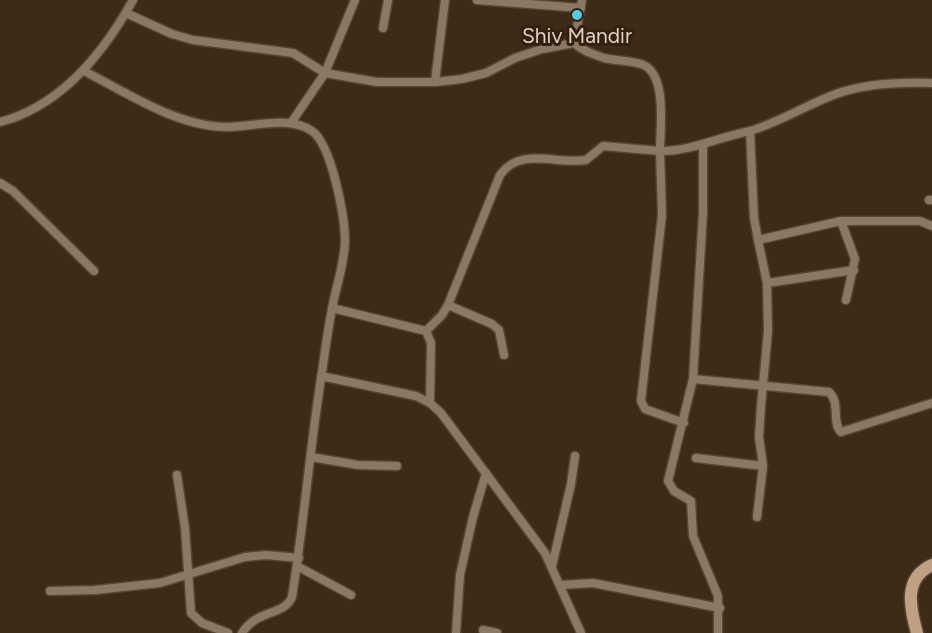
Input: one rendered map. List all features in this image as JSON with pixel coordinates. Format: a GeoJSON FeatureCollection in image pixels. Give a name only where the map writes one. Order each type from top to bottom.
{"type":"FeatureCollection","features":[{"type":"Feature","properties":{"kind":"main road"},"geometry":{"type":"LineString","coordinates":[[917,633],[910,600],[911,587],[916,576],[932,566]]}},
{"type":"Feature","properties":{"kind":"street"},"geometry":{"type":"LineString","coordinates":[[0,122],[40,106],[84,71],[133,0]]}},
{"type":"Feature","properties":{"kind":"street"},"geometry":{"type":"LineString","coordinates":[[291,123],[325,73],[355,0]]}},
{"type":"Feature","properties":{"kind":"street"},"geometry":{"type":"LineString","coordinates":[[383,28],[388,0]]}},
{"type":"Feature","properties":{"kind":"street"},"geometry":{"type":"LineString","coordinates":[[435,82],[445,0]]}},
{"type":"Feature","properties":{"kind":"street"},"geometry":{"type":"LineString","coordinates":[[477,0],[581,4],[574,43]]}},
{"type":"Feature","properties":{"kind":"street"},"geometry":{"type":"LineString","coordinates":[[126,13],[172,34],[193,40],[293,54],[325,73],[377,82],[435,82],[486,73],[514,58],[574,43]]}},
{"type":"Feature","properties":{"kind":"street"},"geometry":{"type":"LineString","coordinates":[[574,43],[579,48],[604,58],[641,63],[653,72],[660,95],[662,215],[641,401],[645,409],[684,423]]}},
{"type":"Feature","properties":{"kind":"street"},"geometry":{"type":"LineString","coordinates":[[84,71],[170,114],[202,124],[225,127],[291,123],[311,130],[321,139],[328,157],[345,239],[344,266],[332,308],[321,376],[298,562],[289,604],[254,619],[242,633]]}},
{"type":"Feature","properties":{"kind":"street"},"geometry":{"type":"LineString","coordinates":[[426,331],[442,315],[448,305],[500,174],[506,166],[516,160],[529,158],[586,160],[603,146],[660,151],[686,149],[778,122],[836,94],[857,89],[932,83]]}},
{"type":"Feature","properties":{"kind":"street"},"geometry":{"type":"LineString","coordinates":[[750,131],[754,218],[767,283],[768,331],[759,437],[763,466],[758,517]]}},
{"type":"Feature","properties":{"kind":"street"},"geometry":{"type":"LineString","coordinates":[[703,144],[703,213],[693,380],[668,481],[675,491],[691,501],[693,536],[713,580],[720,608],[718,633]]}},
{"type":"Feature","properties":{"kind":"street"},"geometry":{"type":"LineString","coordinates":[[0,183],[13,191],[94,271]]}},
{"type":"Feature","properties":{"kind":"street"},"geometry":{"type":"LineString","coordinates":[[758,240],[841,221],[920,221],[932,226]]}},
{"type":"Feature","properties":{"kind":"street"},"geometry":{"type":"LineString","coordinates":[[841,221],[853,251],[854,270],[846,300]]}},
{"type":"Feature","properties":{"kind":"street"},"geometry":{"type":"LineString","coordinates":[[767,283],[854,270]]}},
{"type":"Feature","properties":{"kind":"street"},"geometry":{"type":"LineString","coordinates":[[448,305],[499,330],[504,355]]}},
{"type":"Feature","properties":{"kind":"street"},"geometry":{"type":"LineString","coordinates":[[332,308],[426,331]]}},
{"type":"Feature","properties":{"kind":"street"},"geometry":{"type":"LineString","coordinates":[[426,331],[431,343],[430,403]]}},
{"type":"Feature","properties":{"kind":"street"},"geometry":{"type":"LineString","coordinates":[[321,376],[399,391],[430,403],[527,525],[552,567],[581,633]]}},
{"type":"Feature","properties":{"kind":"street"},"geometry":{"type":"LineString","coordinates":[[693,380],[829,392],[835,401],[837,426],[841,432],[932,403]]}},
{"type":"Feature","properties":{"kind":"street"},"geometry":{"type":"LineString","coordinates":[[552,567],[575,456]]}},
{"type":"Feature","properties":{"kind":"street"},"geometry":{"type":"LineString","coordinates":[[311,457],[358,465],[397,466]]}},
{"type":"Feature","properties":{"kind":"street"},"geometry":{"type":"LineString","coordinates":[[696,459],[763,466]]}},
{"type":"Feature","properties":{"kind":"street"},"geometry":{"type":"LineString","coordinates":[[456,633],[460,575],[486,473]]}},
{"type":"Feature","properties":{"kind":"street"},"geometry":{"type":"LineString","coordinates":[[177,475],[185,528],[186,576],[191,613],[202,623],[228,633]]}},
{"type":"Feature","properties":{"kind":"street"},"geometry":{"type":"LineString","coordinates":[[50,591],[128,588],[186,576],[245,557],[266,555],[298,562],[351,595]]}},
{"type":"Feature","properties":{"kind":"street"},"geometry":{"type":"LineString","coordinates":[[561,585],[593,583],[720,608]]}},
{"type":"Feature","properties":{"kind":"street"},"geometry":{"type":"LineString","coordinates":[[483,630],[496,633]]}},
{"type":"Feature","properties":{"kind":"place","name":"Shiv Mandir"},"geometry":{"type":"Point","coordinates":[577,15]}}]}
